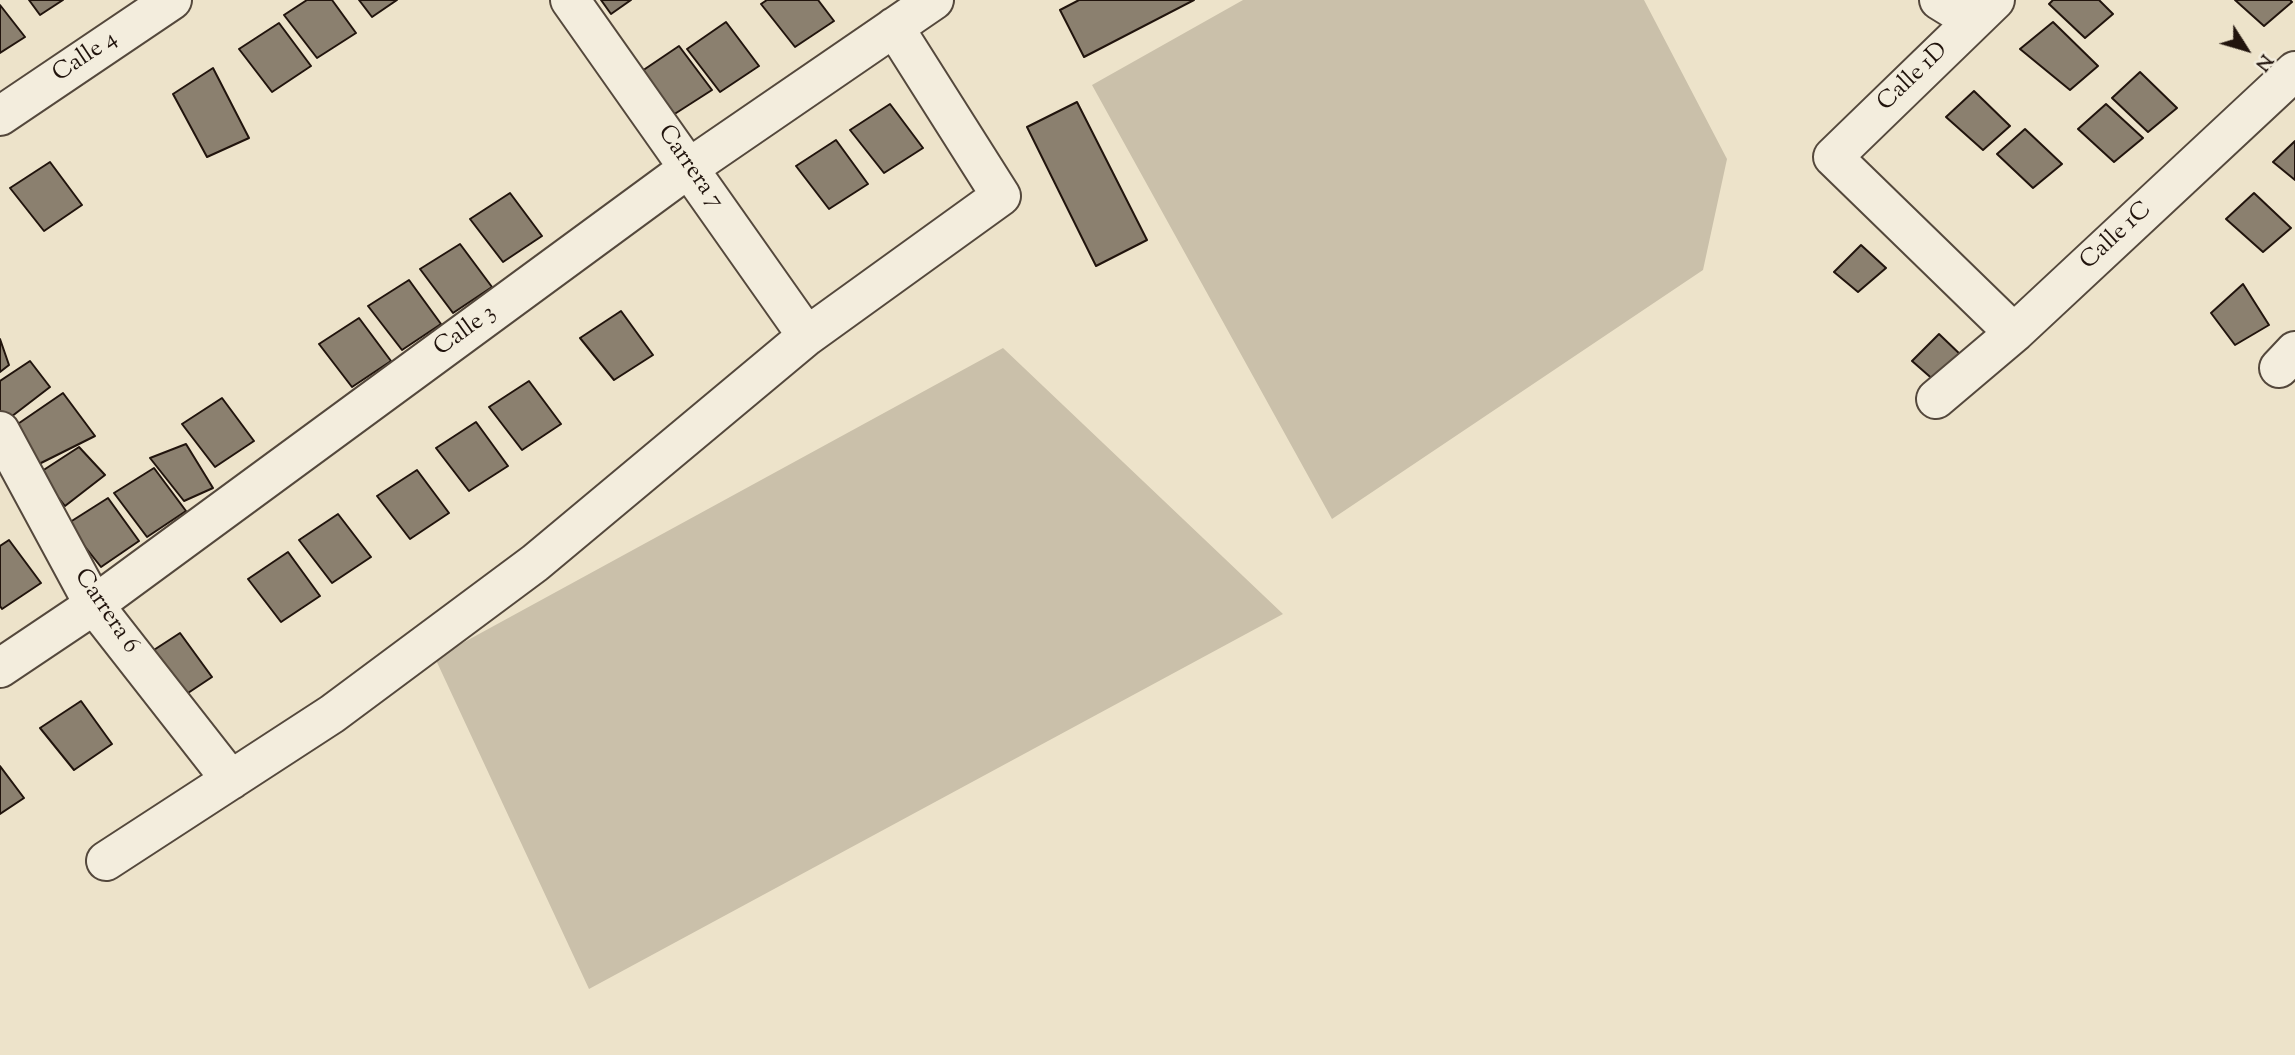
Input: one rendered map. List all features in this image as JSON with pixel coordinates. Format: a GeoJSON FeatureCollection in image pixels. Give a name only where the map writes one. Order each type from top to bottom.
{"type":"FeatureCollection","features":[{"type":"Feature","properties":{"kind":"street","name":"Calle 4"},"geometry":{"type":"LineString","coordinates":[[0,116],[172,0]]}},
{"type":"Feature","properties":{"kind":"street","name":"Carrera 7"},"geometry":{"type":"LineString","coordinates":[[570,0],[807,336]]}},
{"type":"Feature","properties":{"kind":"street","name":"Calle 3"},"geometry":{"type":"LineString","coordinates":[[0,668],[94,605],[689,168],[934,0]]}},
{"type":"Feature","properties":{"kind":"street"},"geometry":{"type":"LineString","coordinates":[[1939,0],[1984,11]]}},
{"type":"Feature","properties":{"kind":"street","name":"Calle 1D"},"geometry":{"type":"LineString","coordinates":[[1984,11],[1833,157],[2014,334]]}},
{"type":"Feature","properties":{"kind":"street"},"geometry":{"type":"LineString","coordinates":[[106,861],[332,714],[535,564],[807,336],[1001,196],[894,27]]}},
{"type":"Feature","properties":{"kind":"street","name":"Calle 1C"},"geometry":{"type":"LineString","coordinates":[[1936,399],[2014,334],[2295,71]]}},
{"type":"Feature","properties":{"kind":"street","name":"Carrera 6"},"geometry":{"type":"LineString","coordinates":[[0,431],[94,605],[231,780]]}},
{"type":"Feature","properties":{"kind":"shaded area"},"geometry":{"type":"Polygon","coordinates":[[[1243,0],[1644,0],[1727,159],[1703,270],[1332,519],[1092,85],[1243,0]]]}},
{"type":"Feature","properties":{"kind":"shaded area"},"geometry":{"type":"Polygon","coordinates":[[[1003,348],[1283,614],[589,989],[435,658],[1003,348]]]}},
{"type":"Feature","properties":{"kind":"building"},"geometry":{"type":"Polygon","coordinates":[[[29,0],[63,0],[40,15],[29,0]]]}},
{"type":"Feature","properties":{"kind":"building"},"geometry":{"type":"Polygon","coordinates":[[[307,0],[332,0],[356,33],[317,58],[284,15],[307,0]]]}},
{"type":"Feature","properties":{"kind":"building"},"geometry":{"type":"Polygon","coordinates":[[[359,0],[397,0],[372,17],[359,0]]]}},
{"type":"Feature","properties":{"kind":"building"},"geometry":{"type":"Polygon","coordinates":[[[601,0],[631,0],[611,14],[601,0]]]}},
{"type":"Feature","properties":{"kind":"building"},"geometry":{"type":"Polygon","coordinates":[[[767,0],[818,0],[834,21],[795,47],[761,4],[767,0]]]}},
{"type":"Feature","properties":{"kind":"building"},"geometry":{"type":"Polygon","coordinates":[[[1079,0],[1194,0],[1084,57],[1060,10],[1079,0]]]}},
{"type":"Feature","properties":{"kind":"building"},"geometry":{"type":"Polygon","coordinates":[[[2053,0],[2099,0],[2113,14],[2085,38],[2049,4],[2053,0]]]}},
{"type":"Feature","properties":{"kind":"building"},"geometry":{"type":"Polygon","coordinates":[[[2235,0],[2290,0],[2292,2],[2264,26],[2235,0]]]}},
{"type":"Feature","properties":{"kind":"building"},"geometry":{"type":"Polygon","coordinates":[[[0,5],[25,37],[0,53],[0,5]]]}},
{"type":"Feature","properties":{"kind":"building"},"geometry":{"type":"Polygon","coordinates":[[[726,22],[759,66],[720,92],[687,49],[726,22]]]}},
{"type":"Feature","properties":{"kind":"building"},"geometry":{"type":"Polygon","coordinates":[[[2053,22],[2098,66],[2070,90],[2020,49],[2053,22]]]}},
{"type":"Feature","properties":{"kind":"building"},"geometry":{"type":"Polygon","coordinates":[[[279,23],[311,66],[272,92],[239,49],[279,23]]]}},
{"type":"Feature","properties":{"kind":"building"},"geometry":{"type":"Polygon","coordinates":[[[679,46],[712,90],[673,115],[639,73],[679,46]]]}},
{"type":"Feature","properties":{"kind":"building"},"geometry":{"type":"Polygon","coordinates":[[[213,68],[249,138],[207,157],[173,94],[213,68]]]}},
{"type":"Feature","properties":{"kind":"building"},"geometry":{"type":"Polygon","coordinates":[[[2140,72],[2177,108],[2148,132],[2112,98],[2140,72]]]}},
{"type":"Feature","properties":{"kind":"building"},"geometry":{"type":"Polygon","coordinates":[[[1974,91],[2010,126],[1983,150],[1946,117],[1974,91]]]}},
{"type":"Feature","properties":{"kind":"building"},"geometry":{"type":"Polygon","coordinates":[[[1077,102],[1147,240],[1096,266],[1027,127],[1077,102]]]}},
{"type":"Feature","properties":{"kind":"building"},"geometry":{"type":"Polygon","coordinates":[[[890,104],[923,148],[884,173],[850,130],[890,104]]]}},
{"type":"Feature","properties":{"kind":"building"},"geometry":{"type":"Polygon","coordinates":[[[2106,104],[2143,138],[2114,162],[2078,129],[2106,104]]]}},
{"type":"Feature","properties":{"kind":"building"},"geometry":{"type":"Polygon","coordinates":[[[2025,129],[2062,164],[2033,188],[1997,154],[2025,129]]]}},
{"type":"Feature","properties":{"kind":"building"},"geometry":{"type":"Polygon","coordinates":[[[836,140],[868,184],[829,209],[796,166],[836,140]]]}},
{"type":"Feature","properties":{"kind":"building"},"geometry":{"type":"Polygon","coordinates":[[[2295,141],[2295,180],[2273,162],[2295,141]]]}},
{"type":"Feature","properties":{"kind":"building"},"geometry":{"type":"Polygon","coordinates":[[[50,162],[82,205],[44,231],[10,188],[50,162]]]}},
{"type":"Feature","properties":{"kind":"building"},"geometry":{"type":"Polygon","coordinates":[[[510,193],[542,236],[503,262],[470,219],[510,193]]]}},
{"type":"Feature","properties":{"kind":"building"},"geometry":{"type":"Polygon","coordinates":[[[2254,193],[2291,228],[2263,252],[2226,219],[2254,193]]]}},
{"type":"Feature","properties":{"kind":"building"},"geometry":{"type":"Polygon","coordinates":[[[460,244],[492,287],[453,313],[420,269],[460,244]]]}},
{"type":"Feature","properties":{"kind":"building"},"geometry":{"type":"Polygon","coordinates":[[[1861,245],[1886,268],[1858,292],[1834,272],[1861,245]]]}},
{"type":"Feature","properties":{"kind":"building"},"geometry":{"type":"Polygon","coordinates":[[[409,280],[441,324],[402,350],[368,306],[409,280]]]}},
{"type":"Feature","properties":{"kind":"building"},"geometry":{"type":"Polygon","coordinates":[[[2243,284],[2269,325],[2235,345],[2211,313],[2243,284]]]}},
{"type":"Feature","properties":{"kind":"building"},"geometry":{"type":"Polygon","coordinates":[[[621,311],[653,355],[614,380],[580,338],[621,311]]]}},
{"type":"Feature","properties":{"kind":"building"},"geometry":{"type":"Polygon","coordinates":[[[359,318],[391,361],[352,387],[319,344],[359,318]]]}},
{"type":"Feature","properties":{"kind":"building"},"geometry":{"type":"Polygon","coordinates":[[[1939,334],[1964,358],[1936,382],[1912,361],[1939,334]]]}},
{"type":"Feature","properties":{"kind":"building"},"geometry":{"type":"Polygon","coordinates":[[[0,339],[9,365],[0,372],[0,339]]]}},
{"type":"Feature","properties":{"kind":"building"},"geometry":{"type":"Polygon","coordinates":[[[30,361],[50,387],[7,420],[0,412],[0,381],[30,361]]]}},
{"type":"Feature","properties":{"kind":"building"},"geometry":{"type":"Polygon","coordinates":[[[529,381],[561,424],[522,450],[489,407],[529,381]]]}},
{"type":"Feature","properties":{"kind":"building"},"geometry":{"type":"Polygon","coordinates":[[[63,393],[95,436],[35,466],[9,430],[63,393]]]}},
{"type":"Feature","properties":{"kind":"building"},"geometry":{"type":"Polygon","coordinates":[[[222,398],[254,441],[215,467],[182,424],[222,398]]]}},
{"type":"Feature","properties":{"kind":"building"},"geometry":{"type":"Polygon","coordinates":[[[476,422],[508,466],[469,491],[436,448],[476,422]]]}},
{"type":"Feature","properties":{"kind":"building"},"geometry":{"type":"Polygon","coordinates":[[[186,444],[213,488],[184,501],[150,458],[186,444]]]}},
{"type":"Feature","properties":{"kind":"building"},"geometry":{"type":"Polygon","coordinates":[[[79,447],[105,475],[65,506],[39,473],[79,447]]]}},
{"type":"Feature","properties":{"kind":"building"},"geometry":{"type":"Polygon","coordinates":[[[154,468],[186,511],[147,537],[114,493],[154,468]]]}},
{"type":"Feature","properties":{"kind":"building"},"geometry":{"type":"Polygon","coordinates":[[[417,470],[449,513],[410,539],[377,496],[417,470]]]}},
{"type":"Feature","properties":{"kind":"building"},"geometry":{"type":"Polygon","coordinates":[[[108,498],[139,541],[101,567],[67,524],[108,498]]]}},
{"type":"Feature","properties":{"kind":"building"},"geometry":{"type":"Polygon","coordinates":[[[338,514],[371,557],[332,583],[299,540],[338,514]]]}},
{"type":"Feature","properties":{"kind":"building"},"geometry":{"type":"Polygon","coordinates":[[[9,540],[41,583],[2,609],[0,546],[9,540]]]}},
{"type":"Feature","properties":{"kind":"building"},"geometry":{"type":"Polygon","coordinates":[[[288,552],[320,596],[281,622],[248,579],[288,552]]]}},
{"type":"Feature","properties":{"kind":"building"},"geometry":{"type":"Polygon","coordinates":[[[180,633],[212,677],[173,703],[140,659],[180,633]]]}},
{"type":"Feature","properties":{"kind":"building"},"geometry":{"type":"Polygon","coordinates":[[[81,701],[112,744],[74,770],[40,728],[81,701]]]}},
{"type":"Feature","properties":{"kind":"building"},"geometry":{"type":"Polygon","coordinates":[[[0,766],[24,798],[0,814],[0,766]]]}}]}
